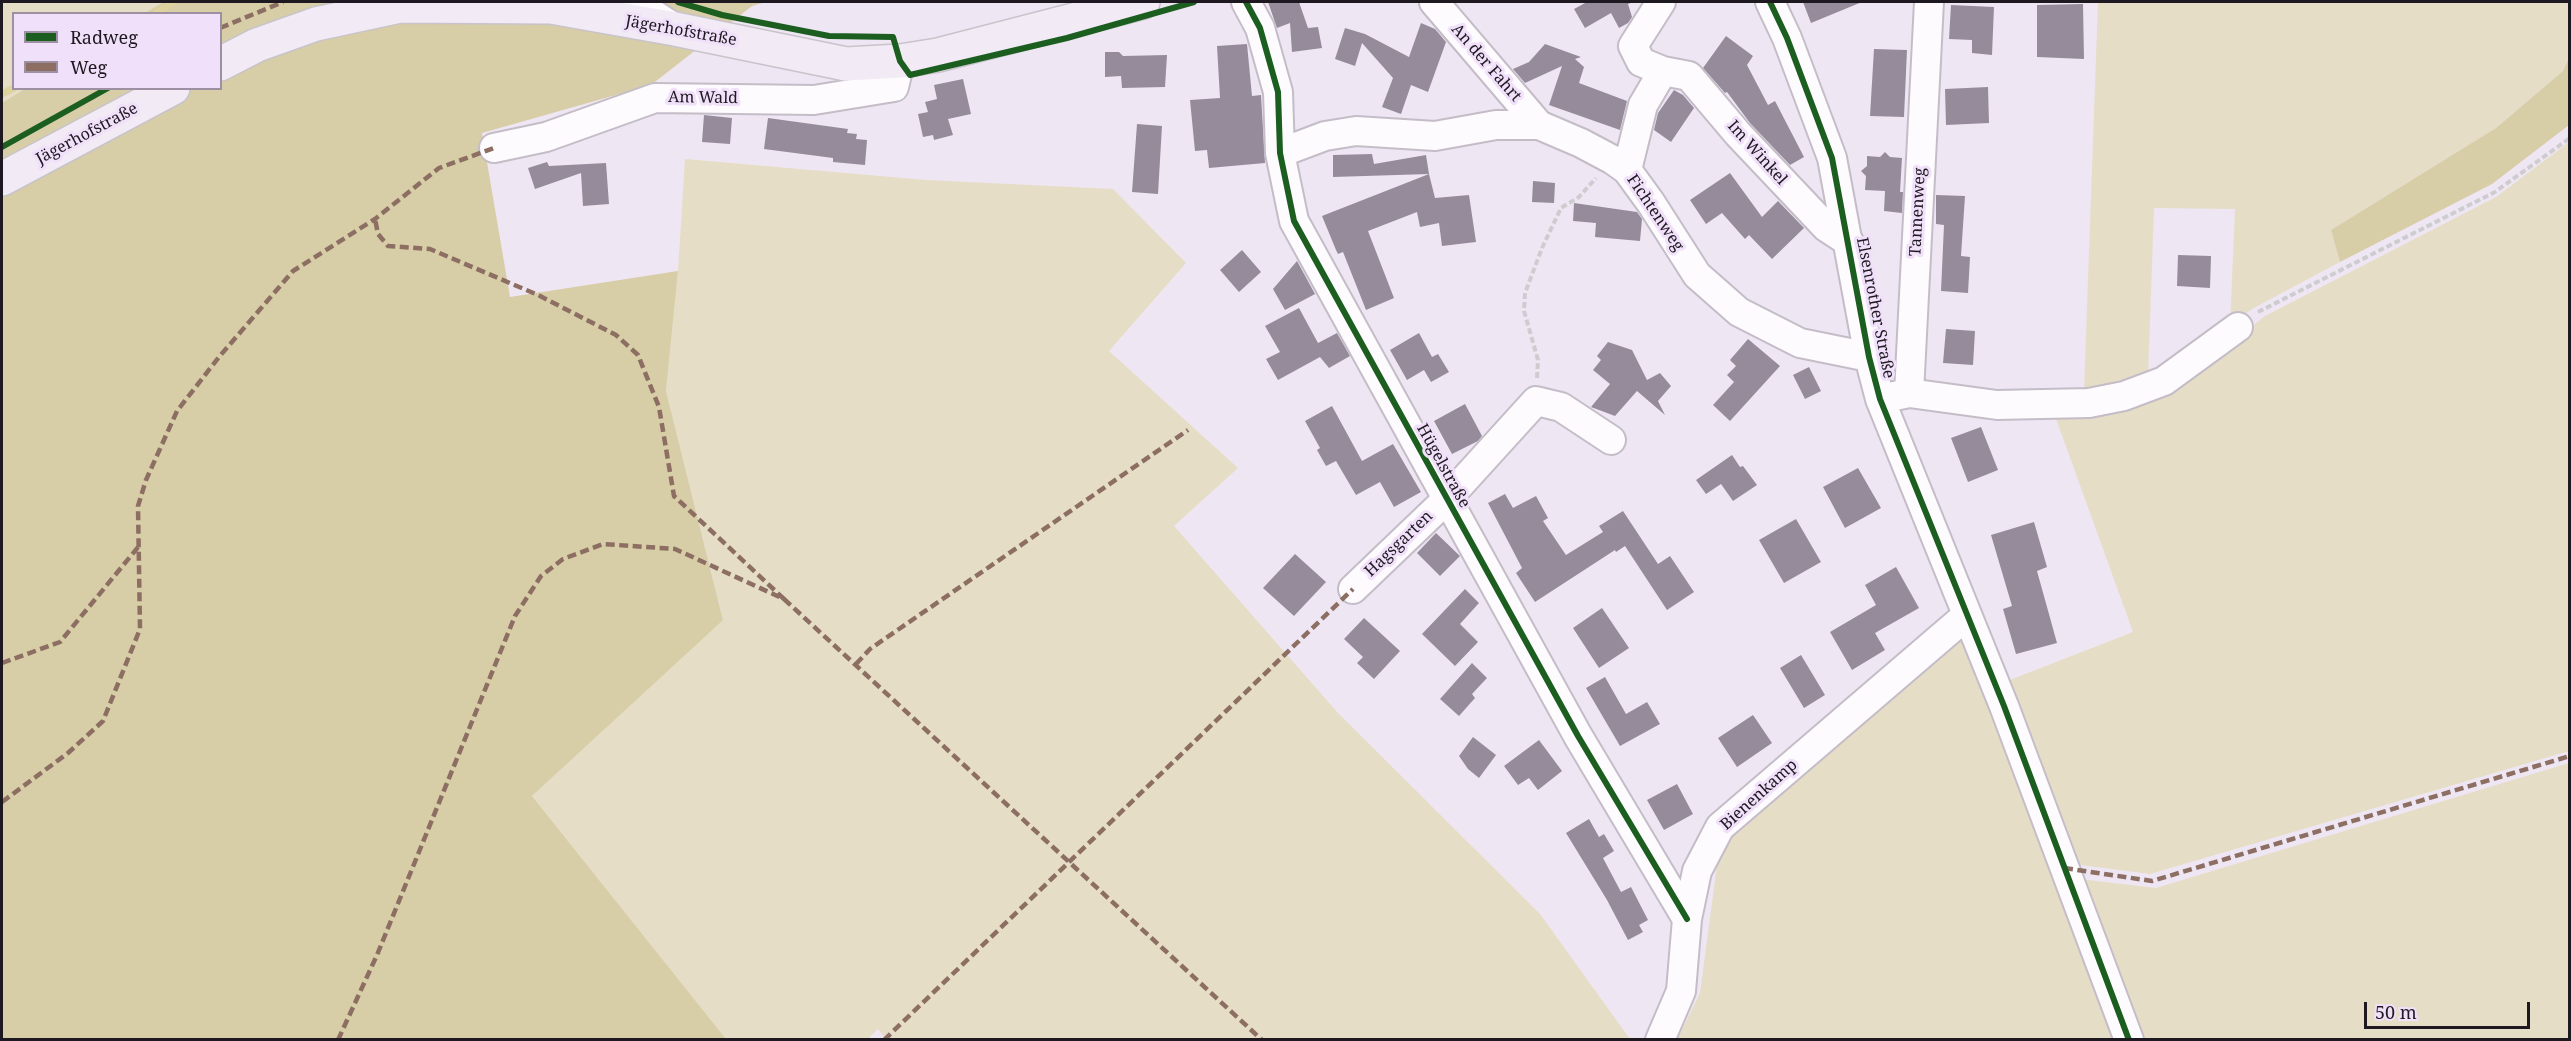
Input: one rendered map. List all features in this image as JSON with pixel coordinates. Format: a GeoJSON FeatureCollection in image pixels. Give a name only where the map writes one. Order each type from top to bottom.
{"type":"FeatureCollection","features":[{"type":"Feature","properties":{"kind":"main road","name":"Jägerhofstraße"},"geometry":{"type":"LineString","coordinates":[[222,63],[256,45],[316,24],[400,6],[465,4],[551,7],[675,29],[846,64],[900,61],[950,52],[1143,2]]}},
{"type":"Feature","properties":{"kind":"main road","name":"Jägerhofstraße"},"geometry":{"type":"LineString","coordinates":[[2,179],[169,90]]}},
{"type":"Feature","properties":{"kind":"street"},"geometry":{"type":"LineString","coordinates":[[635,2],[675,29]]}},
{"type":"Feature","properties":{"kind":"street","name":"Hügelstraße"},"geometry":{"type":"LineString","coordinates":[[1246,2],[1260,28],[1278,92],[1280,153],[1294,221],[1578,736],[1687,919]]}},
{"type":"Feature","properties":{"kind":"street","name":"An der Fahrt"},"geometry":{"type":"LineString","coordinates":[[1434,2],[1539,125]]}},
{"type":"Feature","properties":{"kind":"street","name":"Im Winkel"},"geometry":{"type":"LineString","coordinates":[[1661,2],[1633,46],[1641,62],[1663,71],[1689,76],[1738,134],[1826,227],[1849,242]]}},
{"type":"Feature","properties":{"kind":"street","name":"Elsenrother Straße"},"geometry":{"type":"LineString","coordinates":[[1770,2],[1787,38],[1832,159],[1869,357],[1880,399],[2004,706],[2129,1040]]}},
{"type":"Feature","properties":{"kind":"street","name":"Tannenweg"},"geometry":{"type":"LineString","coordinates":[[1909,393],[1929,2]]}},
{"type":"Feature","properties":{"kind":"street","name":"Am Wald"},"geometry":{"type":"LineString","coordinates":[[494,148],[546,137],[655,98],[814,100],[894,87],[900,61]]}},
{"type":"Feature","properties":{"kind":"street"},"geometry":{"type":"LineString","coordinates":[[1620,165],[1643,105],[1663,71]]}},
{"type":"Feature","properties":{"kind":"street","name":"Fichtenweg"},"geometry":{"type":"LineString","coordinates":[[1280,153],[1325,136],[1356,131],[1435,136],[1496,125],[1539,125],[1620,165],[1651,203],[1697,275],[1739,312],[1800,343],[1869,357]]}},
{"type":"Feature","properties":{"kind":"street"},"geometry":{"type":"LineString","coordinates":[[1880,399],[1909,393],[1997,405],[2101,400],[2124,396],[2164,381],[2238,327]]}},
{"type":"Feature","properties":{"kind":"street"},"geometry":{"type":"LineString","coordinates":[[1536,401],[1561,407],[1611,440]]}},
{"type":"Feature","properties":{"kind":"street","name":"Hagsgarten"},"geometry":{"type":"LineString","coordinates":[[1353,589],[1446,500],[1536,401]]}},
{"type":"Feature","properties":{"kind":"street","name":"Bienenkamp"},"geometry":{"type":"LineString","coordinates":[[1660,1040],[1681,991],[1687,919],[1697,871],[1720,827],[1966,616]]}},
{"type":"Feature","properties":{"kind":"path"},"geometry":{"type":"LineString","coordinates":[[2238,327],[2258,312],[2495,192],[2570,138]]}},
{"type":"Feature","properties":{"kind":"path"},"geometry":{"type":"LineString","coordinates":[[1536,401],[1538,360],[1524,311],[1525,293],[1542,248],[1561,208],[1620,165]]}},
{"type":"Feature","properties":{"kind":"shaded area"},"geometry":{"type":"Polygon","coordinates":[[[2,2],[281,2],[222,14],[12,12],[12,90],[99,90],[2,145],[2,2]]]}},
{"type":"Feature","properties":{"kind":"shaded area"},"geometry":{"type":"Polygon","coordinates":[[[164,2],[766,2],[752,6],[651,85],[482,133],[510,297],[678,271],[666,391],[723,620],[532,796],[726,1039],[2,1039],[2,103],[23,90],[222,90],[222,12],[147,12],[164,2]]]}},
{"type":"Feature","properties":{"kind":"shaded area"},"geometry":{"type":"Polygon","coordinates":[[[2098,2],[2569,2],[2569,58],[2563,71],[2496,128],[2331,230],[2340,262],[2252,309],[2230,326],[2235,209],[2154,208],[2148,376],[2084,391],[2098,2]]]}},
{"type":"Feature","properties":{"kind":"shaded area"},"geometry":{"type":"Polygon","coordinates":[[[2569,58],[2569,125],[2492,184],[2340,262],[2331,230],[2496,128],[2563,71],[2569,58]]]}},
{"type":"Feature","properties":{"kind":"shaded area"},"geometry":{"type":"Polygon","coordinates":[[[2569,142],[2569,751],[2150,874],[2073,864],[2010,680],[2133,632],[2055,416],[2188,377],[2265,316],[2496,197],[2569,142]]]}},
{"type":"Feature","properties":{"kind":"shaded area"},"geometry":{"type":"Polygon","coordinates":[[[685,159],[926,180],[1113,189],[1186,263],[1109,351],[1238,468],[1174,526],[1338,713],[1540,914],[1630,1039],[886,1040],[878,1029],[868,1039],[726,1039],[532,796],[723,619],[666,391],[678,271],[685,159]]]}},
{"type":"Feature","properties":{"kind":"shaded area"},"geometry":{"type":"Polygon","coordinates":[[[1965,622],[2118,1039],[1677,1040],[1700,993],[1717,865],[1728,832],[1965,622]]]}},
{"type":"Feature","properties":{"kind":"shaded area"},"geometry":{"type":"Polygon","coordinates":[[[2569,763],[2569,1039],[2143,1039],[2080,879],[2156,888],[2569,763]]]}},
{"type":"Feature","properties":{"kind":"building"},"geometry":{"type":"Polygon","coordinates":[[[1268,2],[1299,2],[1308,28],[1318,27],[1322,48],[1292,52],[1290,23],[1277,28],[1268,2]]]}},
{"type":"Feature","properties":{"kind":"building"},"geometry":{"type":"Polygon","coordinates":[[[1587,2],[1633,2],[1628,4],[1632,17],[1628,23],[1619,28],[1611,13],[1585,28],[1574,9],[1587,2]]]}},
{"type":"Feature","properties":{"kind":"building"},"geometry":{"type":"Polygon","coordinates":[[[1803,2],[1862,2],[1811,23],[1803,2]]]}},
{"type":"Feature","properties":{"kind":"building"},"geometry":{"type":"Polygon","coordinates":[[[2083,4],[2084,59],[2037,57],[2037,5],[2083,4]]]}},
{"type":"Feature","properties":{"kind":"building"},"geometry":{"type":"Polygon","coordinates":[[[1951,5],[1994,7],[1992,55],[1972,53],[1972,40],[1949,39],[1951,5]]]}},
{"type":"Feature","properties":{"kind":"building"},"geometry":{"type":"Polygon","coordinates":[[[1421,23],[1435,29],[1446,42],[1428,92],[1411,85],[1401,114],[1382,107],[1393,78],[1362,43],[1355,66],[1335,59],[1345,28],[1365,34],[1409,57],[1421,23]]]}},
{"type":"Feature","properties":{"kind":"building"},"geometry":{"type":"Polygon","coordinates":[[[1726,36],[1753,56],[1747,65],[1768,105],[1775,101],[1804,157],[1790,165],[1750,123],[1727,92],[1725,93],[1703,68],[1726,36]]]}},
{"type":"Feature","properties":{"kind":"building"},"geometry":{"type":"Polygon","coordinates":[[[1247,44],[1252,96],[1261,95],[1265,163],[1209,168],[1207,150],[1195,151],[1190,100],[1220,98],[1217,46],[1247,44]]]}},
{"type":"Feature","properties":{"kind":"building"},"geometry":{"type":"Polygon","coordinates":[[[1545,44],[1581,57],[1575,59],[1584,67],[1579,83],[1627,101],[1620,130],[1549,105],[1562,66],[1525,83],[1513,69],[1529,62],[1545,44]]]}},
{"type":"Feature","properties":{"kind":"building"},"geometry":{"type":"Polygon","coordinates":[[[1874,49],[1907,50],[1904,117],[1870,116],[1874,49]]]}},
{"type":"Feature","properties":{"kind":"building"},"geometry":{"type":"Polygon","coordinates":[[[1105,52],[1119,52],[1123,56],[1167,55],[1165,87],[1122,88],[1121,76],[1105,77],[1105,52]]]}},
{"type":"Feature","properties":{"kind":"building"},"geometry":{"type":"Polygon","coordinates":[[[963,79],[971,114],[948,119],[953,135],[934,140],[933,135],[923,137],[918,114],[928,112],[925,102],[937,99],[934,85],[963,79]]]}},
{"type":"Feature","properties":{"kind":"building"},"geometry":{"type":"Polygon","coordinates":[[[1988,87],[1989,123],[1946,125],[1945,89],[1988,87]]]}},
{"type":"Feature","properties":{"kind":"building"},"geometry":{"type":"Polygon","coordinates":[[[1674,90],[1683,95],[1694,108],[1671,142],[1654,130],[1658,113],[1674,90]]]}},
{"type":"Feature","properties":{"kind":"building"},"geometry":{"type":"Polygon","coordinates":[[[704,115],[732,118],[730,144],[702,142],[704,115]]]}},
{"type":"Feature","properties":{"kind":"building"},"geometry":{"type":"Polygon","coordinates":[[[768,118],[848,129],[847,133],[857,134],[856,139],[867,140],[865,165],[833,162],[833,158],[764,149],[768,118]]]}},
{"type":"Feature","properties":{"kind":"building"},"geometry":{"type":"Polygon","coordinates":[[[1137,124],[1162,126],[1158,194],[1132,192],[1137,124]]]}},
{"type":"Feature","properties":{"kind":"building"},"geometry":{"type":"Polygon","coordinates":[[[1885,152],[1890,157],[1902,158],[1900,192],[1903,192],[1902,213],[1884,211],[1885,191],[1865,190],[1866,176],[1861,171],[1867,166],[1867,156],[1880,157],[1885,152]]]}},
{"type":"Feature","properties":{"kind":"building"},"geometry":{"type":"Polygon","coordinates":[[[1372,154],[1374,164],[1426,155],[1429,174],[1333,177],[1333,155],[1372,154]]]}},
{"type":"Feature","properties":{"kind":"building"},"geometry":{"type":"Polygon","coordinates":[[[547,162],[549,166],[606,163],[609,204],[583,206],[581,173],[535,189],[528,168],[547,162]]]}},
{"type":"Feature","properties":{"kind":"building"},"geometry":{"type":"Polygon","coordinates":[[[1730,173],[1762,217],[1778,201],[1804,228],[1772,259],[1749,235],[1745,239],[1722,213],[1706,224],[1690,200],[1730,173]]]}},
{"type":"Feature","properties":{"kind":"building"},"geometry":{"type":"Polygon","coordinates":[[[1429,174],[1435,198],[1469,195],[1476,242],[1442,246],[1439,223],[1420,227],[1417,212],[1368,231],[1394,298],[1366,310],[1343,252],[1338,254],[1322,216],[1429,174]]]}},
{"type":"Feature","properties":{"kind":"building"},"geometry":{"type":"Polygon","coordinates":[[[1533,181],[1555,183],[1554,203],[1532,202],[1533,181]]]}},
{"type":"Feature","properties":{"kind":"building"},"geometry":{"type":"Polygon","coordinates":[[[1936,195],[1965,196],[1961,256],[1970,257],[1968,293],[1941,291],[1944,225],[1936,224],[1936,195]]]}},
{"type":"Feature","properties":{"kind":"building"},"geometry":{"type":"Polygon","coordinates":[[[1574,203],[1637,212],[1642,219],[1640,241],[1595,237],[1596,223],[1573,221],[1574,203]]]}},
{"type":"Feature","properties":{"kind":"building"},"geometry":{"type":"Polygon","coordinates":[[[1242,250],[1261,272],[1239,292],[1220,270],[1242,250]]]}},
{"type":"Feature","properties":{"kind":"building"},"geometry":{"type":"Polygon","coordinates":[[[2178,255],[2211,256],[2210,288],[2177,286],[2178,255]]]}},
{"type":"Feature","properties":{"kind":"building"},"geometry":{"type":"Polygon","coordinates":[[[1297,261],[1315,294],[1285,310],[1273,289],[1297,261]]]}},
{"type":"Feature","properties":{"kind":"building"},"geometry":{"type":"Polygon","coordinates":[[[1299,308],[1318,343],[1337,333],[1350,356],[1329,368],[1320,357],[1278,380],[1266,359],[1280,352],[1265,326],[1299,308]]]}},
{"type":"Feature","properties":{"kind":"building"},"geometry":{"type":"Polygon","coordinates":[[[1946,329],[1975,331],[1973,365],[1943,363],[1946,329]]]}},
{"type":"Feature","properties":{"kind":"building"},"geometry":{"type":"Polygon","coordinates":[[[1419,333],[1432,357],[1438,354],[1449,372],[1431,382],[1424,370],[1407,380],[1390,350],[1419,333]]]}},
{"type":"Feature","properties":{"kind":"building"},"geometry":{"type":"Polygon","coordinates":[[[1748,339],[1780,366],[1730,421],[1713,405],[1734,382],[1727,375],[1736,366],[1730,360],[1748,339]]]}},
{"type":"Feature","properties":{"kind":"building"},"geometry":{"type":"Polygon","coordinates":[[[1608,342],[1632,350],[1647,380],[1660,373],[1671,386],[1658,401],[1665,415],[1637,391],[1615,416],[1591,407],[1610,384],[1593,370],[1601,360],[1597,356],[1608,342]]]}},
{"type":"Feature","properties":{"kind":"building"},"geometry":{"type":"Polygon","coordinates":[[[1809,367],[1821,391],[1805,399],[1793,375],[1809,367]]]}},
{"type":"Feature","properties":{"kind":"building"},"geometry":{"type":"Polygon","coordinates":[[[1465,404],[1482,436],[1478,441],[1452,454],[1434,421],[1465,404]]]}},
{"type":"Feature","properties":{"kind":"building"},"geometry":{"type":"Polygon","coordinates":[[[1332,406],[1362,461],[1393,444],[1421,492],[1394,507],[1380,482],[1356,495],[1336,461],[1326,466],[1317,450],[1320,448],[1305,421],[1332,406]]]}},
{"type":"Feature","properties":{"kind":"building"},"geometry":{"type":"Polygon","coordinates":[[[1981,427],[1998,470],[1968,482],[1951,438],[1981,427]]]}},
{"type":"Feature","properties":{"kind":"building"},"geometry":{"type":"Polygon","coordinates":[[[1732,455],[1757,485],[1733,501],[1721,484],[1706,494],[1696,480],[1732,455]]]}},
{"type":"Feature","properties":{"kind":"building"},"geometry":{"type":"Polygon","coordinates":[[[1858,468],[1881,508],[1845,528],[1823,487],[1858,468]]]}},
{"type":"Feature","properties":{"kind":"building"},"geometry":{"type":"Polygon","coordinates":[[[1505,494],[1513,508],[1536,496],[1548,518],[1543,521],[1566,555],[1603,532],[1599,526],[1623,511],[1658,564],[1670,556],[1694,592],[1667,610],[1625,546],[1616,552],[1615,550],[1535,602],[1516,573],[1522,568],[1488,503],[1505,494]]]}},
{"type":"Feature","properties":{"kind":"building"},"geometry":{"type":"Polygon","coordinates":[[[1796,519],[1821,562],[1784,583],[1759,540],[1796,519]]]}},
{"type":"Feature","properties":{"kind":"building"},"geometry":{"type":"Polygon","coordinates":[[[2034,522],[2047,567],[2037,571],[2057,643],[2016,654],[2003,609],[2012,606],[1991,535],[2034,522]]]}},
{"type":"Feature","properties":{"kind":"building"},"geometry":{"type":"Polygon","coordinates":[[[1436,533],[1460,556],[1440,576],[1417,553],[1436,533]]]}},
{"type":"Feature","properties":{"kind":"building"},"geometry":{"type":"Polygon","coordinates":[[[1295,554],[1326,582],[1294,616],[1263,588],[1295,554]]]}},
{"type":"Feature","properties":{"kind":"building"},"geometry":{"type":"Polygon","coordinates":[[[1896,567],[1919,608],[1875,633],[1885,650],[1852,670],[1830,632],[1876,605],[1865,585],[1896,567]]]}},
{"type":"Feature","properties":{"kind":"building"},"geometry":{"type":"Polygon","coordinates":[[[1465,589],[1479,603],[1460,624],[1478,642],[1455,666],[1422,634],[1465,589]]]}},
{"type":"Feature","properties":{"kind":"building"},"geometry":{"type":"Polygon","coordinates":[[[1602,608],[1629,648],[1599,668],[1573,628],[1602,608]]]}},
{"type":"Feature","properties":{"kind":"building"},"geometry":{"type":"Polygon","coordinates":[[[1364,618],[1400,651],[1374,679],[1357,663],[1363,657],[1344,639],[1364,618]]]}},
{"type":"Feature","properties":{"kind":"building"},"geometry":{"type":"Polygon","coordinates":[[[1801,655],[1825,695],[1804,708],[1780,668],[1801,655]]]}},
{"type":"Feature","properties":{"kind":"building"},"geometry":{"type":"Polygon","coordinates":[[[1472,663],[1487,678],[1472,694],[1475,698],[1459,716],[1440,699],[1472,663]]]}},
{"type":"Feature","properties":{"kind":"building"},"geometry":{"type":"Polygon","coordinates":[[[1605,677],[1626,714],[1647,702],[1660,724],[1620,746],[1586,688],[1605,677]]]}},
{"type":"Feature","properties":{"kind":"building"},"geometry":{"type":"Polygon","coordinates":[[[1753,715],[1772,743],[1737,767],[1718,738],[1753,715]]]}},
{"type":"Feature","properties":{"kind":"building"},"geometry":{"type":"Polygon","coordinates":[[[1473,737],[1496,755],[1479,778],[1468,769],[1459,756],[1473,737]]]}},
{"type":"Feature","properties":{"kind":"building"},"geometry":{"type":"Polygon","coordinates":[[[1539,740],[1562,771],[1538,790],[1529,778],[1518,785],[1504,766],[1539,740]]]}},
{"type":"Feature","properties":{"kind":"building"},"geometry":{"type":"Polygon","coordinates":[[[1677,784],[1693,814],[1664,830],[1647,800],[1677,784]]]}},
{"type":"Feature","properties":{"kind":"building"},"geometry":{"type":"Polygon","coordinates":[[[1589,819],[1599,837],[1604,834],[1614,851],[1603,858],[1621,892],[1631,887],[1648,920],[1639,925],[1643,932],[1628,940],[1607,900],[1566,833],[1589,819]]]}},
{"type":"Feature","properties":{"kind":"waterway"},"geometry":{"type":"LineString","coordinates":[[158,12],[173,2]]}},
{"type":"Feature","properties":{"kind":"waterway"},"geometry":{"type":"LineString","coordinates":[[2,94],[12,89]]}},
{"type":"Feature","properties":{"kind":"marked path"},"geometry":{"type":"LineString","coordinates":[[222,27],[283,2]]}},
{"type":"Feature","properties":{"kind":"marked path"},"geometry":{"type":"LineString","coordinates":[[2,802],[68,753],[103,721],[140,629],[138,506],[146,480],[177,411],[219,357],[293,271],[375,219],[439,168],[494,148]]}},
{"type":"Feature","properties":{"kind":"marked path"},"geometry":{"type":"LineString","coordinates":[[338,1040],[377,955],[515,616],[541,576],[563,559],[603,544],[675,549],[784,599],[674,496],[659,407],[638,355],[616,335],[538,295],[430,249],[388,246],[378,234],[375,219]]}},
{"type":"Feature","properties":{"kind":"marked path"},"geometry":{"type":"LineString","coordinates":[[856,664],[870,649],[1188,430]]}},
{"type":"Feature","properties":{"kind":"marked path"},"geometry":{"type":"LineString","coordinates":[[2,663],[60,642],[139,546]]}},
{"type":"Feature","properties":{"kind":"marked path"},"geometry":{"type":"LineString","coordinates":[[884,1040],[1353,589]]}},
{"type":"Feature","properties":{"kind":"marked path"},"geometry":{"type":"LineString","coordinates":[[784,599],[1262,1040]]}},
{"type":"Feature","properties":{"kind":"marked path"},"geometry":{"type":"LineString","coordinates":[[2064,868],[2152,881],[2570,756]]}},
{"type":"Feature","properties":{"kind":"cycle path"},"geometry":{"type":"LineString","coordinates":[[678,2],[722,15],[829,36],[893,37],[900,61],[910,75],[1067,38],[1194,2]]}},
{"type":"Feature","properties":{"kind":"cycle path"},"geometry":{"type":"LineString","coordinates":[[1246,2],[1260,28],[1278,92],[1280,153],[1294,221],[1578,736],[1687,919]]}},
{"type":"Feature","properties":{"kind":"cycle path"},"geometry":{"type":"LineString","coordinates":[[1770,2],[1787,38],[1832,158],[1869,357],[1880,399],[2004,706],[2129,1040]]}},
{"type":"Feature","properties":{"kind":"cycle path"},"geometry":{"type":"LineString","coordinates":[[2,147],[104,90]]}}]}
